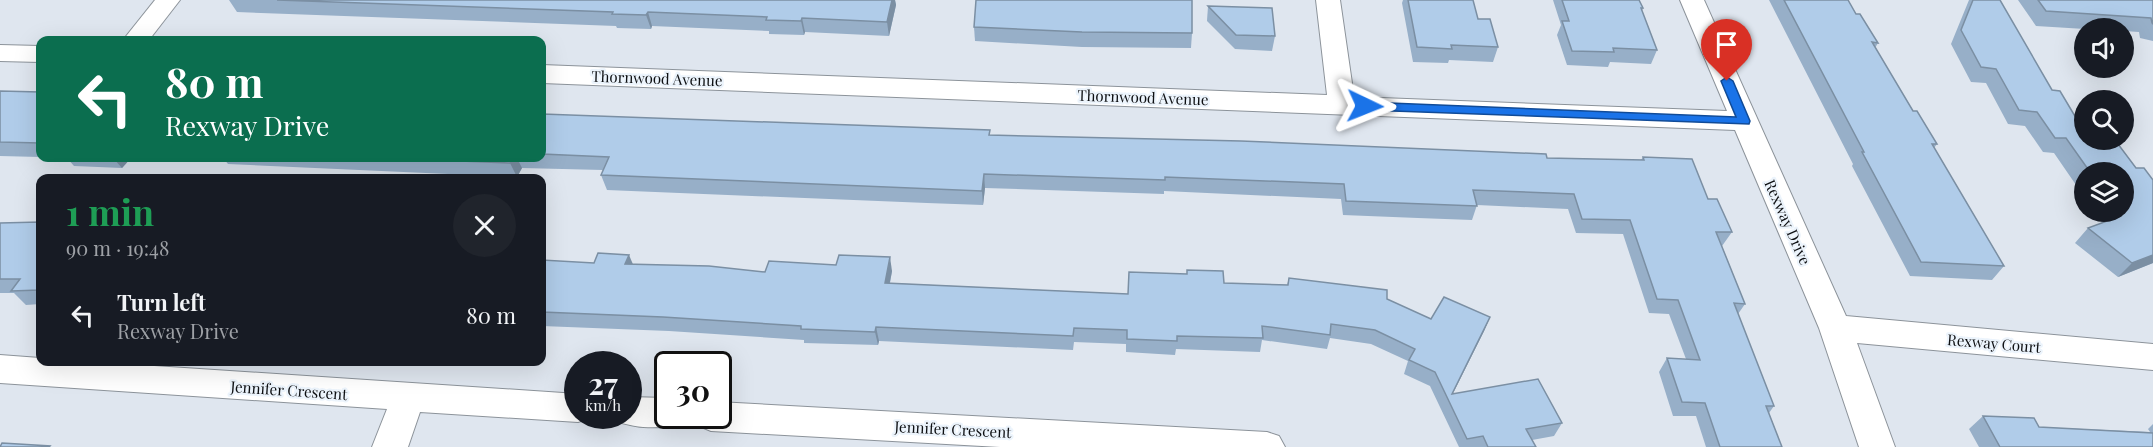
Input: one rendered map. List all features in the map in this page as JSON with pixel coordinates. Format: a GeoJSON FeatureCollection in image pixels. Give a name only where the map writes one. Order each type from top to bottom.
{"type":"FeatureCollection","features":[{"type":"Feature","properties":{"kind":"street"},"geometry":{"type":"LineString","coordinates":[[139,36],[168,0]]}},
{"type":"Feature","properties":{"kind":"street"},"geometry":{"type":"LineString","coordinates":[[1328,0],[1342,105]]}},
{"type":"Feature","properties":{"kind":"street","name":"Rexway Drive"},"geometry":{"type":"LineString","coordinates":[[1692,0],[1835,328],[1877,447]]}},
{"type":"Feature","properties":{"kind":"street"},"geometry":{"type":"LineString","coordinates":[[0,53],[36,54]]}},
{"type":"Feature","properties":{"kind":"street","name":"Thornwood Avenue"},"geometry":{"type":"LineString","coordinates":[[546,74],[1744,121]]}},
{"type":"Feature","properties":{"kind":"street","name":"Rexway Court"},"geometry":{"type":"LineString","coordinates":[[1835,328],[2153,357]]}},
{"type":"Feature","properties":{"kind":"street","name":"Jennifer Crescent"},"geometry":{"type":"LineString","coordinates":[[0,369],[564,407]]}},
{"type":"Feature","properties":{"kind":"street"},"geometry":{"type":"LineString","coordinates":[[390,447],[408,398]]}},
{"type":"Feature","properties":{"kind":"street","name":"Jennifer Crescent"},"geometry":{"type":"LineString","coordinates":[[732,417],[1267,447]]}},
{"type":"Feature","properties":{"kind":"building"},"geometry":{"type":"Polygon","coordinates":[[[277,0],[892,0],[887,22],[802,18],[801,21],[766,20],[767,17],[648,12],[646,15],[612,14],[613,12],[277,0]]]}},
{"type":"Feature","properties":{"kind":"building"},"geometry":{"type":"Polygon","coordinates":[[[976,0],[1192,0],[1192,33],[1082,32],[974,27],[976,0]]]}},
{"type":"Feature","properties":{"kind":"building"},"geometry":{"type":"Polygon","coordinates":[[[1408,0],[1473,0],[1478,19],[1490,19],[1498,47],[1451,45],[1452,49],[1417,47],[1408,0]]]}},
{"type":"Feature","properties":{"kind":"building"},"geometry":{"type":"Polygon","coordinates":[[[1562,0],[1639,0],[1657,50],[1613,48],[1614,52],[1572,51],[1562,21],[1569,21],[1562,0]]]}},
{"type":"Feature","properties":{"kind":"building"},"geometry":{"type":"Polygon","coordinates":[[[1784,0],[1848,0],[1856,14],[1860,14],[1878,43],[1872,42],[1913,111],[1917,111],[1937,144],[1932,144],[2004,266],[1921,262],[1784,0]]]}},
{"type":"Feature","properties":{"kind":"building"},"geometry":{"type":"Polygon","coordinates":[[[1973,0],[2000,0],[2052,90],[2060,91],[2074,115],[2074,149],[2066,138],[2055,138],[2037,112],[2019,110],[1996,69],[1981,67],[1961,30],[1973,0]]]}},
{"type":"Feature","properties":{"kind":"building"},"geometry":{"type":"Polygon","coordinates":[[[2038,0],[2153,0],[2153,24],[2151,18],[2046,11],[2038,0]]]}},
{"type":"Feature","properties":{"kind":"building"},"geometry":{"type":"Polygon","coordinates":[[[1208,6],[1272,8],[1275,36],[1236,35],[1208,6]]]}},
{"type":"Feature","properties":{"kind":"building"},"geometry":{"type":"Polygon","coordinates":[[[0,91],[36,92],[36,143],[0,142],[0,91]]]}},
{"type":"Feature","properties":{"kind":"building"},"geometry":{"type":"Polygon","coordinates":[[[546,114],[990,130],[989,135],[1241,141],[1546,154],[1547,158],[1692,159],[1708,199],[1717,199],[1732,232],[1716,232],[1745,304],[1734,303],[1774,406],[1766,406],[1782,447],[1720,447],[1705,403],[1682,402],[1667,358],[1700,360],[1678,300],[1657,299],[1630,220],[1582,219],[1574,194],[1473,190],[1477,206],[1346,201],[1344,184],[1165,177],[1165,180],[984,174],[982,191],[601,175],[609,157],[546,154],[546,114]]]}},
{"type":"Feature","properties":{"kind":"building"},"geometry":{"type":"Polygon","coordinates":[[[2074,150],[2122,150],[2132,162],[2083,162],[2074,150]]]}},
{"type":"Feature","properties":{"kind":"building"},"geometry":{"type":"Polygon","coordinates":[[[2134,165],[2136,168],[2144,168],[2153,180],[2153,255],[2132,263],[2088,228],[2104,222],[2134,222],[2134,165]]]}},
{"type":"Feature","properties":{"kind":"building"},"geometry":{"type":"Polygon","coordinates":[[[36,222],[36,290],[11,291],[20,279],[0,279],[0,223],[36,222]]]}},
{"type":"Feature","properties":{"kind":"building"},"geometry":{"type":"Polygon","coordinates":[[[598,253],[629,255],[625,264],[709,266],[765,272],[769,261],[836,265],[839,255],[890,257],[885,283],[1128,294],[1129,272],[1187,274],[1187,270],[1223,271],[1224,283],[1288,285],[1289,278],[1387,290],[1387,299],[1431,319],[1444,297],[1490,317],[1452,394],[1538,379],[1562,423],[1526,429],[1536,447],[1488,447],[1483,436],[1467,439],[1435,372],[1409,360],[1415,349],[1375,330],[1331,324],[1330,335],[1262,326],[1263,338],[1177,336],[1177,341],[1127,339],[1127,330],[1074,328],[1073,336],[876,327],[875,332],[801,329],[801,326],[663,317],[546,312],[546,260],[594,263],[598,253]]]}},
{"type":"Feature","properties":{"kind":"building"},"geometry":{"type":"Polygon","coordinates":[[[1983,416],[2034,418],[2039,427],[2153,433],[2153,447],[2000,447],[1983,416]]]}},
{"type":"Feature","properties":{"kind":"building"},"geometry":{"type":"Polygon","coordinates":[[[2,443],[50,446],[0,447],[2,443]]]}},
{"type":"Feature","properties":{"kind":"route"},"geometry":{"type":"LineString","coordinates":[[1365,106],[1744,121],[1727,81]]}}]}
